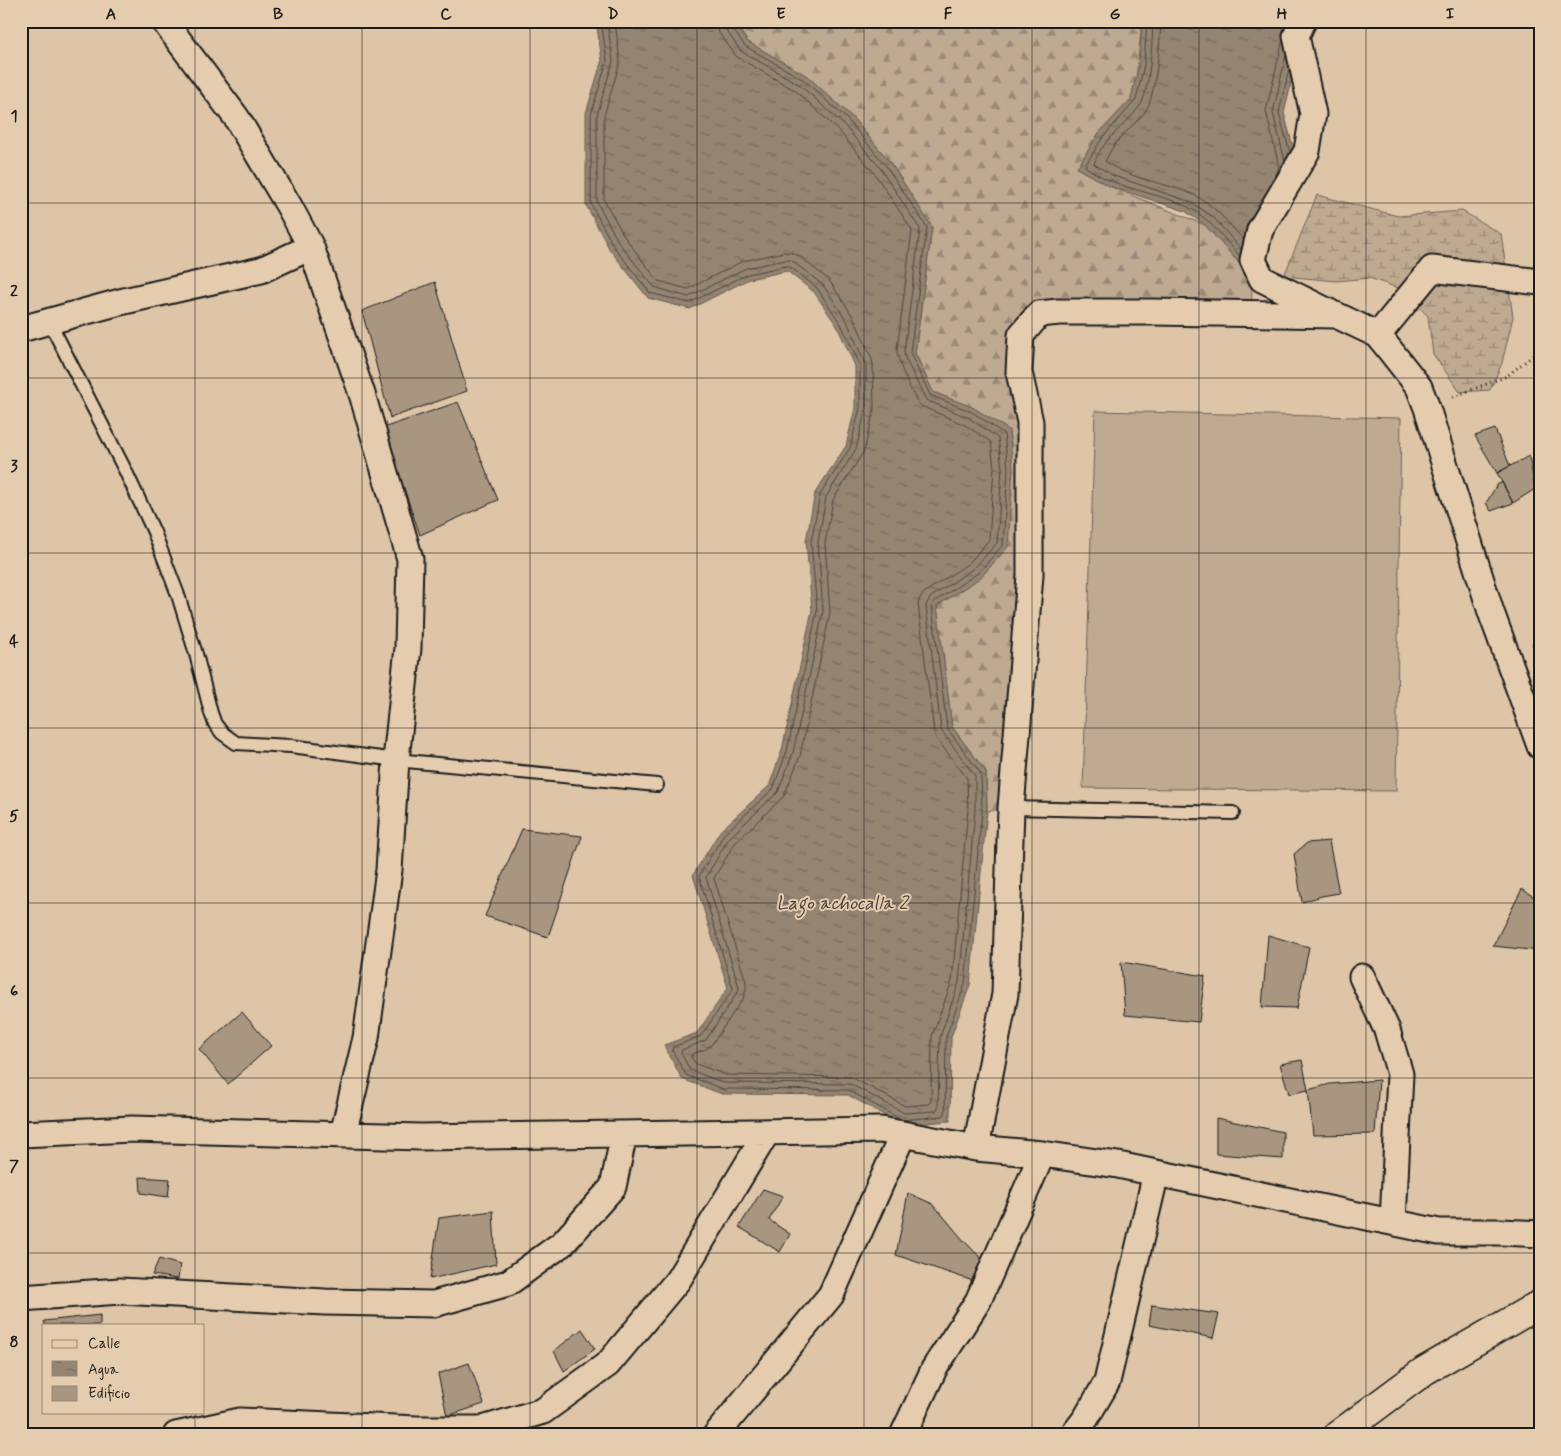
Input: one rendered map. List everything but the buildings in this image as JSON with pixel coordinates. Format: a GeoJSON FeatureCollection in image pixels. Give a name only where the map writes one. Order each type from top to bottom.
{"type":"FeatureCollection","features":[{"type":"Feature","properties":{"kind":"main road"},"geometry":{"type":"LineString","coordinates":[[1338,1435],[1424,1371],[1540,1304]]}},
{"type":"Feature","properties":{"kind":"street"},"geometry":{"type":"LineString","coordinates":[[164,21],[236,117],[289,206],[310,247],[362,394],[410,559],[408,648],[396,760],[389,870],[366,1038],[343,1134]]}},
{"type":"Feature","properties":{"kind":"street"},"geometry":{"type":"LineString","coordinates":[[1303,21],[1296,36],[1313,114],[1307,151],[1260,230],[1253,260],[1262,279],[1378,335],[1419,387],[1491,612],[1540,746]]}},
{"type":"Feature","properties":{"kind":"street"},"geometry":{"type":"LineString","coordinates":[[21,329],[120,302],[261,270],[310,247]]}},
{"type":"Feature","properties":{"kind":"street"},"geometry":{"type":"LineString","coordinates":[[1378,335],[1432,269],[1540,282]]}},
{"type":"Feature","properties":{"kind":"street"},"geometry":{"type":"LineString","coordinates":[[976,1148],[1005,994],[1011,808],[1030,575],[1030,422],[1019,372],[1021,335],[1039,314],[1059,312],[1336,315]]}},
{"type":"Feature","properties":{"kind":"street"},"geometry":{"type":"LineString","coordinates":[[1362,976],[1387,1030],[1400,1074],[1393,1222]]}},
{"type":"Feature","properties":{"kind":"street"},"geometry":{"type":"LineString","coordinates":[[21,1134],[132,1129],[421,1136],[881,1130],[976,1148],[1118,1164],[1439,1232],[1540,1234]]}},
{"type":"Feature","properties":{"kind":"street"},"geometry":{"type":"LineString","coordinates":[[176,1435],[240,1422],[438,1432],[484,1429],[543,1411],[608,1364],[678,1280],[767,1132]]}},
{"type":"Feature","properties":{"kind":"street"},"geometry":{"type":"LineString","coordinates":[[21,1298],[120,1291],[326,1302],[434,1304],[508,1283],[563,1243],[613,1187],[624,1134]]}},
{"type":"Feature","properties":{"kind":"street"},"geometry":{"type":"LineString","coordinates":[[716,1435],[831,1295],[904,1134]]}},
{"type":"Feature","properties":{"kind":"street"},"geometry":{"type":"LineString","coordinates":[[903,1435],[934,1369],[978,1300],[1042,1154]]}},
{"type":"Feature","properties":{"kind":"street"},"geometry":{"type":"LineString","coordinates":[[1073,1435],[1086,1418],[1107,1382],[1156,1172]]}},
{"type":"Feature","properties":{"kind":"lane"},"geometry":{"type":"LineString","coordinates":[[49,321],[125,470],[154,532],[178,595],[211,713],[215,724],[222,733],[236,743],[290,746],[396,760],[657,785]]}},
{"type":"Feature","properties":{"kind":"lane"},"geometry":{"type":"LineString","coordinates":[[1011,808],[1233,813]]}},
{"type":"Feature","properties":{"kind":"path"},"geometry":{"type":"LineString","coordinates":[[1427,408],[1507,376],[1540,350]]}},
{"type":"Feature","properties":{"kind":"green space"},"geometry":{"type":"Polygon","coordinates":[[[733,21],[1142,21],[1136,79],[1131,99],[1099,133],[1077,168],[1109,186],[1205,225],[1239,263],[1252,288],[1251,313],[1059,312],[1021,335],[1030,422],[1011,808],[987,811],[986,772],[952,727],[937,606],[981,577],[974,408],[933,392],[915,353],[932,227],[890,162],[852,117],[807,76],[748,42],[733,21]]]}},
{"type":"Feature","properties":{"kind":"green space"},"geometry":{"type":"Polygon","coordinates":[[[1317,195],[1398,216],[1462,211],[1501,234],[1513,317],[1502,363],[1490,390],[1460,392],[1433,354],[1428,316],[1401,289],[1369,278],[1336,281],[1284,276],[1317,195]]]}},
{"type":"Feature","properties":{"kind":"green space"},"geometry":{"type":"Polygon","coordinates":[[[1095,411],[1401,418],[1396,791],[1083,788],[1095,411]]]}},
{"type":"Feature","properties":{"kind":"water","name":"Lago achocalla 2"},"geometry":{"type":"Polygon","coordinates":[[[596,21],[733,21],[748,42],[807,76],[852,117],[890,162],[932,227],[915,353],[933,392],[974,408],[1009,430],[1013,468],[1008,547],[981,577],[937,606],[952,727],[986,772],[987,811],[970,985],[951,1037],[950,1121],[902,1125],[848,1095],[722,1094],[682,1079],[664,1045],[697,1033],[728,988],[693,875],[720,831],[769,786],[782,750],[812,610],[806,541],[815,493],[846,446],[855,408],[855,366],[837,326],[814,292],[787,271],[749,279],[690,309],[648,298],[610,250],[586,205],[586,113],[602,60],[596,21]]]}},
{"type":"Feature","properties":{"kind":"water"},"geometry":{"type":"Polygon","coordinates":[[[1142,21],[1313,21],[1295,67],[1284,113],[1299,169],[1252,288],[1239,263],[1205,225],[1185,211],[1109,186],[1077,168],[1099,133],[1131,99],[1139,64],[1142,21]]]}}]}
